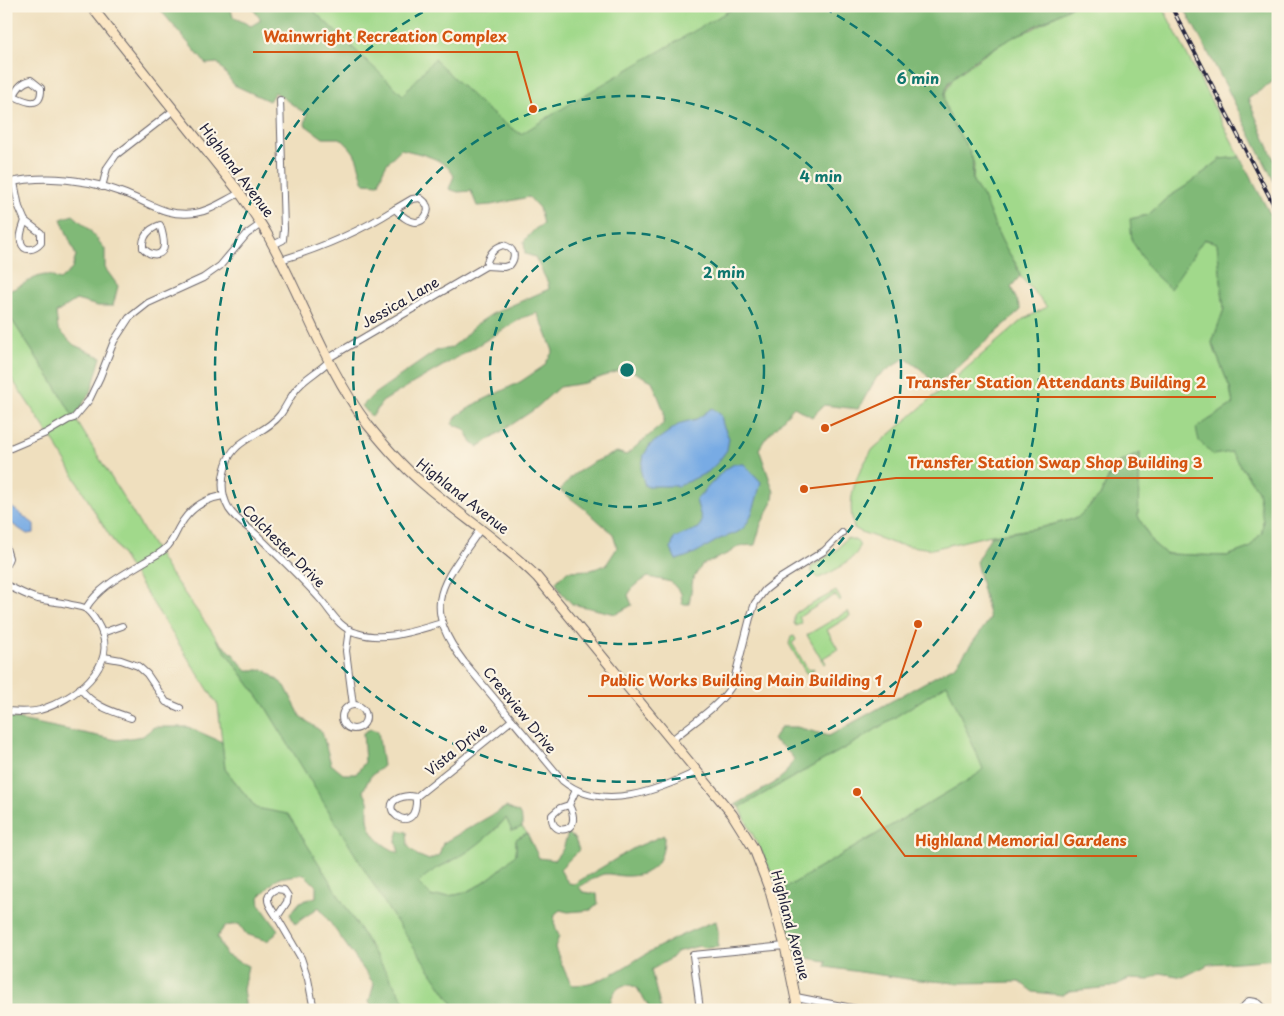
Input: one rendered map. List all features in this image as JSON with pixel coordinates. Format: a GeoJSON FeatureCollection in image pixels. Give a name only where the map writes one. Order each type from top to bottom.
{"type":"FeatureCollection","features":[{"type":"Feature","properties":{"kind":"street","name":"Highland Avenue"},"geometry":{"type":"LineString","coordinates":[[91,6],[240,193],[281,260],[328,361],[357,410],[388,450],[421,482],[524,563],[543,583],[732,814],[754,849],[770,891],[785,946],[797,1010]]}},
{"type":"Feature","properties":{"kind":"street"},"geometry":{"type":"LineString","coordinates":[[6,98],[14,96]]}},
{"type":"Feature","properties":{"kind":"street"},"geometry":{"type":"LineString","coordinates":[[272,245],[283,240],[284,229],[280,100]]}},
{"type":"Feature","properties":{"kind":"street"},"geometry":{"type":"LineString","coordinates":[[102,187],[107,168],[116,155],[174,110]]}},
{"type":"Feature","properties":{"kind":"street"},"geometry":{"type":"LineString","coordinates":[[6,184],[40,178],[79,180],[136,198],[167,213],[183,214],[201,212],[212,208],[240,193]]}},
{"type":"Feature","properties":{"kind":"street"},"geometry":{"type":"LineString","coordinates":[[14,182],[19,207],[26,221]]}},
{"type":"Feature","properties":{"kind":"street"},"geometry":{"type":"LineString","coordinates":[[281,260],[343,238],[412,199],[420,198],[426,204],[428,211],[422,221],[415,222],[403,216],[395,209]]}},
{"type":"Feature","properties":{"kind":"street"},"geometry":{"type":"LineString","coordinates":[[160,225],[164,240],[163,249],[160,253],[154,255],[148,253],[143,248],[144,238],[150,230],[160,225],[167,213]]}},
{"type":"Feature","properties":{"kind":"street"},"geometry":{"type":"LineString","coordinates":[[6,450],[46,433],[74,418],[89,400],[114,341],[129,318],[148,303],[203,278],[220,266],[247,234],[260,224]]}},
{"type":"Feature","properties":{"kind":"street","name":"Jessica Lane"},"geometry":{"type":"LineString","coordinates":[[223,496],[222,485],[226,462],[231,454],[243,441],[280,415],[300,385],[328,361],[486,266],[504,267],[510,265],[514,257],[513,251],[503,245],[497,246],[488,259],[486,266]]}},
{"type":"Feature","properties":{"kind":"street"},"geometry":{"type":"LineString","coordinates":[[86,608],[93,596],[110,583],[166,548],[180,525],[199,504],[223,496]]}},
{"type":"Feature","properties":{"kind":"street","name":"Colchester Drive"},"geometry":{"type":"LineString","coordinates":[[223,496],[229,509],[236,517],[320,600],[340,624],[349,630],[373,637],[391,636],[442,623]]}},
{"type":"Feature","properties":{"kind":"street","name":"Crestview Drive"},"geometry":{"type":"LineString","coordinates":[[481,528],[445,580],[440,599],[442,623],[453,647],[563,781],[576,790],[605,796],[625,796],[664,786],[698,771]]}},
{"type":"Feature","properties":{"kind":"street"},"geometry":{"type":"LineString","coordinates":[[672,740],[717,704],[733,684],[750,618],[756,603],[765,590],[778,579],[824,551],[842,533]]}},
{"type":"Feature","properties":{"kind":"street"},"geometry":{"type":"LineString","coordinates":[[6,548],[9,558],[6,565]]}},
{"type":"Feature","properties":{"kind":"street"},"geometry":{"type":"LineString","coordinates":[[6,585],[37,598],[86,608],[97,622],[104,640],[104,657],[93,677],[80,688],[60,701],[40,710],[20,713],[6,711]]}},
{"type":"Feature","properties":{"kind":"street"},"geometry":{"type":"LineString","coordinates":[[102,633],[122,626]]}},
{"type":"Feature","properties":{"kind":"street"},"geometry":{"type":"LineString","coordinates":[[349,630],[346,651],[353,705]]}},
{"type":"Feature","properties":{"kind":"street"},"geometry":{"type":"LineString","coordinates":[[104,657],[122,660],[138,666],[166,702],[180,708]]}},
{"type":"Feature","properties":{"kind":"street"},"geometry":{"type":"LineString","coordinates":[[80,688],[88,699],[98,706],[131,718]]}},
{"type":"Feature","properties":{"kind":"street","name":"Vista Drive"},"geometry":{"type":"LineString","coordinates":[[416,797],[512,720]]}},
{"type":"Feature","properties":{"kind":"street"},"geometry":{"type":"LineString","coordinates":[[569,805],[576,790]]}},
{"type":"Feature","properties":{"kind":"street"},"geometry":{"type":"LineString","coordinates":[[277,917],[303,963],[314,1010]]}},
{"type":"Feature","properties":{"kind":"street"},"geometry":{"type":"LineString","coordinates":[[700,1010],[693,955],[785,946]]}},
{"type":"Feature","properties":{"kind":"street"},"geometry":{"type":"LineString","coordinates":[[796,998],[862,1010]]}},
{"type":"Feature","properties":{"kind":"street"},"geometry":{"type":"LineString","coordinates":[[1240,1010],[1249,1001],[1256,1001],[1261,1004],[1264,1010]]}},
{"type":"Feature","properties":{"kind":"green space"},"geometry":{"type":"Polygon","coordinates":[[[157,6],[186,6],[200,11],[204,6],[230,6],[233,17],[251,26],[261,20],[251,6],[315,6],[315,12],[403,95],[434,59],[486,109],[521,134],[737,6],[1072,6],[982,55],[955,76],[948,86],[945,96],[949,116],[972,158],[973,181],[983,197],[1000,237],[1019,271],[1020,276],[1011,287],[1021,310],[936,386],[922,370],[905,358],[877,377],[858,409],[824,405],[812,417],[794,407],[765,439],[759,449],[774,492],[772,504],[761,524],[755,545],[739,546],[729,553],[702,565],[693,579],[689,604],[682,604],[681,593],[671,582],[648,577],[634,586],[628,595],[632,605],[616,614],[572,604],[561,592],[556,582],[567,571],[591,570],[606,565],[617,548],[613,534],[560,490],[573,475],[592,463],[617,452],[626,455],[664,423],[664,411],[652,381],[626,368],[585,383],[559,387],[535,409],[478,447],[472,443],[465,429],[452,424],[458,415],[479,402],[520,382],[544,366],[553,351],[537,313],[522,318],[382,402],[372,417],[362,406],[374,394],[436,351],[451,348],[474,326],[492,314],[549,289],[535,257],[525,254],[524,241],[535,229],[543,224],[539,208],[529,197],[477,206],[471,191],[458,192],[449,189],[454,176],[444,164],[431,157],[401,149],[387,164],[379,184],[364,183],[354,154],[340,138],[323,138],[305,125],[307,113],[275,92],[269,101],[234,85],[218,63],[206,64],[157,6]]]}},
{"type":"Feature","properties":{"kind":"green space"},"geometry":{"type":"Polygon","coordinates":[[[299,6],[782,6],[680,95],[488,202],[299,6]]]}},
{"type":"Feature","properties":{"kind":"green space"},"geometry":{"type":"Polygon","coordinates":[[[1072,6],[1162,6],[1240,157],[1221,159],[1167,198],[1148,215],[1130,219],[1217,243],[1224,309],[1212,343],[1230,388],[1233,404],[1222,411],[1231,452],[1258,491],[1263,521],[1262,532],[1249,548],[1227,556],[1166,554],[1152,542],[1138,516],[1140,453],[1114,465],[1100,496],[1077,518],[1043,527],[986,536],[932,549],[895,544],[854,528],[851,506],[854,486],[873,449],[1022,320],[1047,307],[1020,276],[1018,267],[1002,242],[982,196],[973,182],[974,164],[971,155],[951,120],[944,102],[946,91],[954,77],[1012,37],[1033,29],[1072,6]]]}},
{"type":"Feature","properties":{"kind":"green space"},"geometry":{"type":"Polygon","coordinates":[[[1183,6],[1278,6],[1278,78],[1248,99],[1278,169],[1278,189],[1226,86],[1183,6]]]}},
{"type":"Feature","properties":{"kind":"green space"},"geometry":{"type":"Polygon","coordinates":[[[1240,157],[1278,229],[1278,959],[1210,964],[1183,977],[1160,973],[1149,980],[1129,979],[1112,987],[1070,991],[1062,995],[1033,992],[1020,982],[956,983],[908,979],[826,967],[826,961],[793,956],[777,893],[975,776],[983,769],[947,684],[859,740],[740,807],[735,805],[773,784],[785,774],[794,759],[786,749],[773,740],[781,727],[797,727],[829,736],[956,665],[990,619],[976,562],[991,536],[1043,527],[1077,518],[1100,496],[1114,465],[1140,453],[1138,516],[1152,542],[1166,554],[1227,556],[1249,548],[1262,532],[1263,521],[1258,491],[1231,452],[1213,455],[1199,441],[1196,428],[1233,404],[1230,388],[1212,343],[1224,309],[1217,243],[1204,239],[1170,289],[1150,270],[1132,241],[1130,219],[1148,215],[1167,198],[1221,159],[1240,157]]]}},
{"type":"Feature","properties":{"kind":"green space"},"geometry":{"type":"Polygon","coordinates":[[[73,215],[88,228],[105,249],[105,268],[118,286],[113,306],[98,306],[76,300],[56,313],[58,329],[74,345],[101,357],[92,389],[74,418],[6,311],[6,283],[11,290],[44,275],[60,280],[72,269],[76,256],[61,219],[73,215]]]}},
{"type":"Feature","properties":{"kind":"green space"},"geometry":{"type":"Polygon","coordinates":[[[6,311],[56,387],[167,569],[265,706],[345,836],[457,1010],[410,1010],[288,815],[256,808],[225,769],[218,705],[99,519],[56,445],[6,370],[6,311]]]}},
{"type":"Feature","properties":{"kind":"green space"},"geometry":{"type":"Polygon","coordinates":[[[846,538],[856,541],[859,546],[857,552],[851,559],[833,571],[818,578],[811,571],[811,567],[838,549],[846,538]]]}},
{"type":"Feature","properties":{"kind":"green space"},"geometry":{"type":"Polygon","coordinates":[[[836,591],[841,600],[839,601],[835,595],[799,617],[802,623],[796,626],[794,615],[797,612],[836,591]]]}},
{"type":"Feature","properties":{"kind":"green space"},"geometry":{"type":"Polygon","coordinates":[[[848,611],[850,616],[827,630],[838,649],[823,658],[826,663],[824,664],[807,635],[848,611]]]}},
{"type":"Feature","properties":{"kind":"green space"},"geometry":{"type":"Polygon","coordinates":[[[794,636],[796,640],[792,643],[808,670],[814,668],[812,673],[806,673],[789,644],[791,637],[794,636]]]}},
{"type":"Feature","properties":{"kind":"green space"},"geometry":{"type":"Polygon","coordinates":[[[216,639],[233,654],[246,670],[265,670],[285,686],[301,717],[322,732],[331,764],[343,774],[356,774],[365,762],[363,733],[370,729],[378,731],[383,766],[370,777],[363,791],[368,802],[368,818],[371,830],[378,840],[388,847],[399,853],[396,841],[399,830],[407,832],[408,846],[417,855],[429,860],[439,855],[443,843],[506,807],[519,813],[522,827],[512,831],[506,818],[475,847],[436,869],[418,883],[432,897],[463,893],[480,885],[516,854],[516,839],[527,833],[539,858],[554,860],[563,849],[568,833],[575,839],[579,850],[560,869],[569,883],[574,884],[634,848],[664,835],[662,853],[655,866],[649,871],[634,876],[604,874],[598,876],[579,887],[583,892],[597,894],[598,904],[591,910],[568,912],[560,910],[555,914],[554,923],[559,936],[555,948],[572,985],[593,982],[603,978],[666,943],[716,921],[718,947],[706,948],[699,946],[676,952],[670,959],[651,970],[661,1010],[650,1010],[637,988],[624,985],[614,993],[610,1006],[611,1010],[457,1010],[390,912],[265,706],[216,639]]]}},
{"type":"Feature","properties":{"kind":"green space"},"geometry":{"type":"Polygon","coordinates":[[[947,684],[984,769],[777,893],[770,870],[740,807],[859,740],[947,684]]]}},
{"type":"Feature","properties":{"kind":"green space"},"geometry":{"type":"Polygon","coordinates":[[[6,717],[117,740],[143,736],[154,727],[188,727],[222,742],[225,769],[256,808],[288,814],[410,1010],[401,1010],[398,1004],[374,1010],[369,1002],[374,984],[319,907],[295,924],[290,914],[300,902],[316,897],[316,886],[304,874],[278,878],[259,897],[260,905],[278,930],[267,941],[246,934],[239,924],[225,926],[217,937],[226,955],[248,966],[243,989],[246,1010],[6,1010],[6,717]]]}},
{"type":"Feature","properties":{"kind":"green space"},"geometry":{"type":"Polygon","coordinates":[[[506,818],[512,830],[522,827],[527,833],[516,839],[516,854],[480,885],[455,895],[432,897],[417,883],[429,872],[471,849],[494,831],[506,818]]]}},
{"type":"Feature","properties":{"kind":"water"},"geometry":{"type":"Polygon","coordinates":[[[712,408],[721,415],[729,438],[727,450],[718,462],[708,472],[679,486],[645,486],[641,472],[644,455],[650,445],[681,423],[697,419],[712,408]]]}},
{"type":"Feature","properties":{"kind":"water"},"geometry":{"type":"Polygon","coordinates":[[[734,464],[744,464],[761,482],[751,516],[745,526],[739,531],[693,554],[676,560],[671,549],[674,538],[699,528],[702,521],[696,500],[723,471],[734,464]]]}},
{"type":"Feature","properties":{"kind":"water"},"geometry":{"type":"Polygon","coordinates":[[[6,503],[34,524],[34,533],[27,534],[6,520],[6,503]]]}},
{"type":"Feature","properties":{"kind":"railway"},"geometry":{"type":"LineString","coordinates":[[1171,6],[1278,213]]}},
{"type":"Feature","properties":{"kind":"place","name":"Wainwright Recreation Complex"},"geometry":{"type":"Point","coordinates":[533,109]}},
{"type":"Feature","properties":{"kind":"place","name":"Transfer Station Attendants Building 2"},"geometry":{"type":"Point","coordinates":[825,428]}},
{"type":"Feature","properties":{"kind":"place","name":"Transfer Station Swap Shop Building 3"},"geometry":{"type":"Point","coordinates":[804,489]}},
{"type":"Feature","properties":{"kind":"place","name":"Public Works Building Main Building 1"},"geometry":{"type":"Point","coordinates":[918,624]}},
{"type":"Feature","properties":{"kind":"place","name":"Highland Memorial Gardens"},"geometry":{"type":"Point","coordinates":[857,792]}}]}
